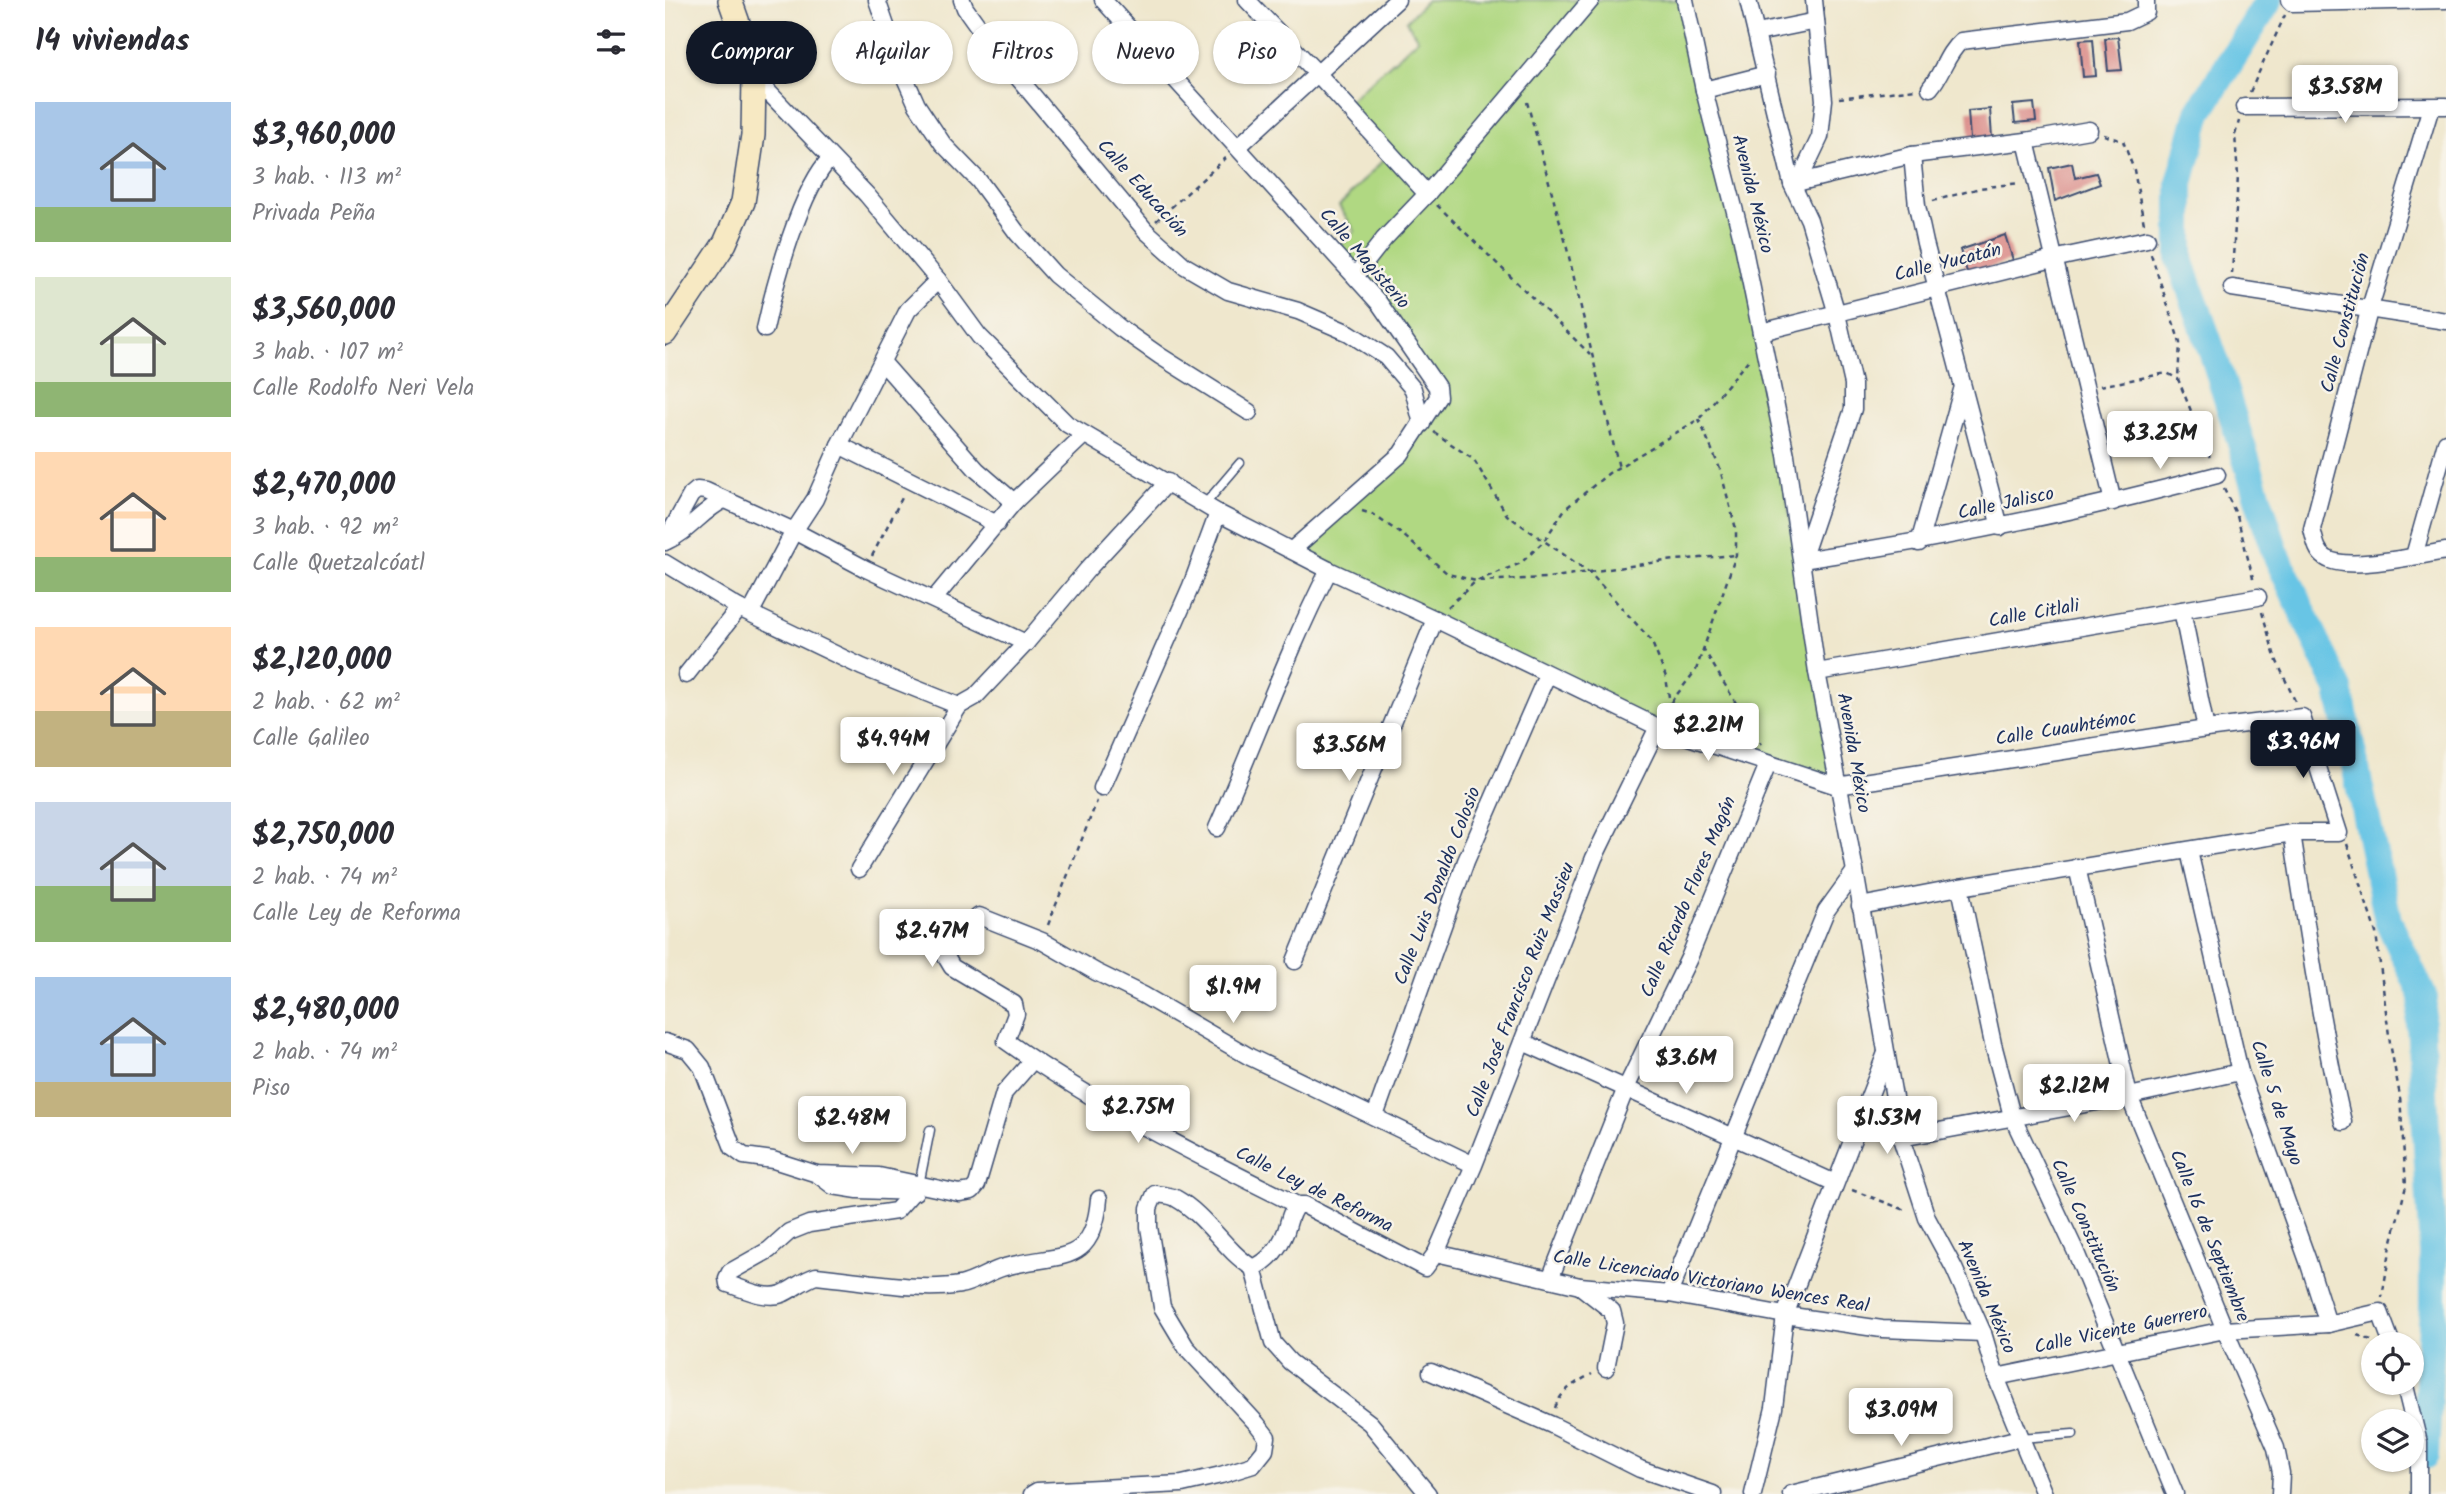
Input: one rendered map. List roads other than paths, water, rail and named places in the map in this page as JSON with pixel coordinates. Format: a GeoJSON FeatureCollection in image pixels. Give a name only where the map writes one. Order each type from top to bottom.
{"type":"FeatureCollection","features":[{"type":"Feature","properties":{"kind":"main road"},"geometry":{"type":"LineString","coordinates":[[730,0],[737,21]]}},
{"type":"Feature","properties":{"kind":"main road"},"geometry":{"type":"LineString","coordinates":[[665,333],[725,243],[743,202],[753,135],[754,84]]}},
{"type":"Feature","properties":{"kind":"street"},"geometry":{"type":"LineString","coordinates":[[877,0],[901,69],[917,105],[943,144],[979,181],[1018,234],[1055,275],[1120,328],[1249,412]]}},
{"type":"Feature","properties":{"kind":"street","name":"Calle Educación"},"geometry":{"type":"LineString","coordinates":[[962,0],[995,50],[1146,231],[1185,266],[1228,291],[1299,312],[1349,332],[1387,357],[1413,389],[1422,425]]}},
{"type":"Feature","properties":{"kind":"street","name":"Calle Magisterio"},"geometry":{"type":"LineString","coordinates":[[1103,0],[1379,303],[1437,387],[1438,397],[1401,454],[1292,550]]}},
{"type":"Feature","properties":{"kind":"street"},"geometry":{"type":"LineString","coordinates":[[1247,0],[1427,194]]}},
{"type":"Feature","properties":{"kind":"street"},"geometry":{"type":"LineString","coordinates":[[1238,146],[1397,0]]}},
{"type":"Feature","properties":{"kind":"street"},"geometry":{"type":"LineString","coordinates":[[1355,276],[1591,0]]}},
{"type":"Feature","properties":{"kind":"street","name":"Avenida México"},"geometry":{"type":"LineString","coordinates":[[1685,0],[1704,90],[1741,234],[1786,454],[1817,672],[1901,1138],[1927,1218],[1954,1268],[1983,1333],[1996,1377],[2044,1494]]}},
{"type":"Feature","properties":{"kind":"street"},"geometry":{"type":"LineString","coordinates":[[1748,0],[1796,182],[1837,314],[1853,384],[1853,409],[1802,560]]}},
{"type":"Feature","properties":{"kind":"street"},"geometry":{"type":"LineString","coordinates":[[1796,182],[1820,137],[1824,100],[1814,0]]}},
{"type":"Feature","properties":{"kind":"street"},"geometry":{"type":"LineString","coordinates":[[1930,88],[1938,78],[1949,51],[1961,41],[2127,21],[2145,12],[2146,0]]}},
{"type":"Feature","properties":{"kind":"street"},"geometry":{"type":"LineString","coordinates":[[2290,1],[2446,0]]}},
{"type":"Feature","properties":{"kind":"street"},"geometry":{"type":"LineString","coordinates":[[1756,33],[1816,21]]}},
{"type":"Feature","properties":{"kind":"street"},"geometry":{"type":"LineString","coordinates":[[1704,90],[1767,74]]}},
{"type":"Feature","properties":{"kind":"street"},"geometry":{"type":"LineString","coordinates":[[761,84],[867,195],[938,280],[979,336],[1067,425],[1212,508],[1329,570],[1658,727],[1837,786]]}},
{"type":"Feature","properties":{"kind":"street"},"geometry":{"type":"LineString","coordinates":[[2244,107],[2439,107]]}},
{"type":"Feature","properties":{"kind":"street","name":"Calle Constitución"},"geometry":{"type":"LineString","coordinates":[[2414,556],[2349,564],[2328,560],[2318,551],[2312,529],[2369,311],[2439,107]]}},
{"type":"Feature","properties":{"kind":"street"},"geometry":{"type":"LineString","coordinates":[[1796,182],[1912,155],[2089,130]]}},
{"type":"Feature","properties":{"kind":"street"},"geometry":{"type":"LineString","coordinates":[[2026,141],[2113,502]]}},
{"type":"Feature","properties":{"kind":"street"},"geometry":{"type":"LineString","coordinates":[[1912,155],[1917,206],[1936,288],[2000,527]]}},
{"type":"Feature","properties":{"kind":"street"},"geometry":{"type":"LineString","coordinates":[[765,329],[773,293],[797,221],[821,167],[831,158]]}},
{"type":"Feature","properties":{"kind":"street","name":"Calle Yucatán"},"geometry":{"type":"LineString","coordinates":[[1761,332],[2053,259],[2147,239]]}},
{"type":"Feature","properties":{"kind":"street"},"geometry":{"type":"LineString","coordinates":[[686,675],[745,610],[815,499],[839,445],[908,310],[938,280]]}},
{"type":"Feature","properties":{"kind":"street"},"geometry":{"type":"LineString","coordinates":[[2232,288],[2446,321]]}},
{"type":"Feature","properties":{"kind":"street"},"geometry":{"type":"LineString","coordinates":[[883,363],[977,470],[1014,502]]}},
{"type":"Feature","properties":{"kind":"street"},"geometry":{"type":"LineString","coordinates":[[1919,543],[1963,387]]}},
{"type":"Feature","properties":{"kind":"street"},"geometry":{"type":"LineString","coordinates":[[934,599],[1014,502],[1084,435]]}},
{"type":"Feature","properties":{"kind":"street"},"geometry":{"type":"LineString","coordinates":[[2446,442],[2414,556],[2446,551]]}},
{"type":"Feature","properties":{"kind":"street"},"geometry":{"type":"LineString","coordinates":[[839,445],[997,524]]}},
{"type":"Feature","properties":{"kind":"street","name":"Calle Jalisco"},"geometry":{"type":"LineString","coordinates":[[1802,560],[1919,543],[2000,527],[2217,475]]}},
{"type":"Feature","properties":{"kind":"street"},"geometry":{"type":"LineString","coordinates":[[859,869],[962,704],[975,697],[1026,643],[1087,570],[1168,482]]}},
{"type":"Feature","properties":{"kind":"street"},"geometry":{"type":"LineString","coordinates":[[665,542],[691,495],[697,490],[706,491],[1026,643]]}},
{"type":"Feature","properties":{"kind":"street"},"geometry":{"type":"LineString","coordinates":[[665,542],[680,535],[710,506],[725,500]]}},
{"type":"Feature","properties":{"kind":"street"},"geometry":{"type":"LineString","coordinates":[[1102,788],[1191,586],[1212,508]]}},
{"type":"Feature","properties":{"kind":"street"},"geometry":{"type":"LineString","coordinates":[[665,563],[745,610],[862,667],[962,704]]}},
{"type":"Feature","properties":{"kind":"street"},"geometry":{"type":"LineString","coordinates":[[1217,828],[1304,619],[1329,570]]}},
{"type":"Feature","properties":{"kind":"street","name":"Calle Citlali"},"geometry":{"type":"LineString","coordinates":[[1817,672],[2257,597]]}},
{"type":"Feature","properties":{"kind":"street"},"geometry":{"type":"LineString","coordinates":[[2182,610],[2206,729]]}},
{"type":"Feature","properties":{"kind":"street"},"geometry":{"type":"LineString","coordinates":[[1295,961],[1435,619]]}},
{"type":"Feature","properties":{"kind":"street","name":"Calle Luis Donaldo Colosio"},"geometry":{"type":"LineString","coordinates":[[1375,1116],[1466,860],[1548,675]]}},
{"type":"Feature","properties":{"kind":"street","name":"Calle Cuauhtémoc"},"geometry":{"type":"LineString","coordinates":[[1837,786],[2206,729],[2302,717],[2339,833],[2292,833]]}},
{"type":"Feature","properties":{"kind":"street","name":"Calle José Francisco Ruiz Massieu"},"geometry":{"type":"LineString","coordinates":[[1425,1268],[1436,1253],[1474,1165],[1594,858],[1658,727]]}},
{"type":"Feature","properties":{"kind":"street","name":"Calle Ricardo Flores Magón"},"geometry":{"type":"LineString","coordinates":[[1550,1279],[1626,1088],[1689,958],[1768,764]]}},
{"type":"Feature","properties":{"kind":"street"},"geometry":{"type":"LineString","coordinates":[[1860,906],[2077,867],[2292,833],[2309,949],[2343,1122]]}},
{"type":"Feature","properties":{"kind":"street","name":"Calle 5 de Mayo"},"geometry":{"type":"LineString","coordinates":[[2189,850],[2240,1072],[2328,1324]]}},
{"type":"Feature","properties":{"kind":"street","name":"Calle 16 de Septiembre"},"geometry":{"type":"LineString","coordinates":[[2077,867],[2129,1096],[2276,1448],[2280,1494]]}},
{"type":"Feature","properties":{"kind":"street"},"geometry":{"type":"LineString","coordinates":[[1669,1294],[1826,911],[1855,871]]}},
{"type":"Feature","properties":{"kind":"street","name":"Calle Constitución"},"geometry":{"type":"LineString","coordinates":[[1960,887],[1993,1044],[2012,1116],[2075,1250],[2175,1494]]}},
{"type":"Feature","properties":{"kind":"street","name":"Calle Ley de Reforma"},"geometry":{"type":"LineString","coordinates":[[1375,1116],[1251,1056],[1042,941],[979,916],[952,940],[946,957],[952,967],[1014,1004],[1016,1014],[1006,1041],[1033,1060],[1159,1136],[1297,1205],[1304,1205],[1425,1268]]}},
{"type":"Feature","properties":{"kind":"street"},"geometry":{"type":"LineString","coordinates":[[1523,1042],[1835,1183]]}},
{"type":"Feature","properties":{"kind":"street"},"geometry":{"type":"LineString","coordinates":[[667,1044],[688,1050],[702,1067],[733,1148],[744,1156],[773,1160],[817,1174],[833,1186],[858,1190],[918,1188],[959,1193],[972,1191],[977,1185],[1004,1093],[1033,1060]]}},
{"type":"Feature","properties":{"kind":"street"},"geometry":{"type":"LineString","coordinates":[[1753,1494],[1774,1408],[1785,1315],[1886,1053]]}},
{"type":"Feature","properties":{"kind":"street"},"geometry":{"type":"LineString","coordinates":[[1901,1138],[2129,1096],[2240,1072]]}},
{"type":"Feature","properties":{"kind":"street"},"geometry":{"type":"LineString","coordinates":[[1375,1116],[1474,1165]]}},
{"type":"Feature","properties":{"kind":"street"},"geometry":{"type":"LineString","coordinates":[[918,1188],[896,1212],[809,1224],[789,1232],[769,1250],[730,1272],[728,1284],[767,1295],[782,1294],[805,1279],[816,1276],[933,1288],[963,1284],[1003,1267],[1067,1255],[1082,1248],[1092,1235],[1099,1199]]}},
{"type":"Feature","properties":{"kind":"street"},"geometry":{"type":"LineString","coordinates":[[1032,1494],[1037,1491],[1182,1484],[1253,1465],[1265,1450],[1267,1437],[1186,1347],[1162,1307],[1149,1227],[1149,1208],[1155,1194],[1176,1198],[1240,1260],[1253,1268],[1273,1343],[1290,1362],[1370,1423],[1428,1494]]}},
{"type":"Feature","properties":{"kind":"street"},"geometry":{"type":"LineString","coordinates":[[1253,1268],[1266,1263],[1285,1235],[1297,1205]]}},
{"type":"Feature","properties":{"kind":"street","name":"Calle Licenciado Victoriano Wences Real"},"geometry":{"type":"LineString","coordinates":[[1436,1253],[1580,1286],[1669,1294],[1882,1329],[1983,1333]]}},
{"type":"Feature","properties":{"kind":"street"},"geometry":{"type":"LineString","coordinates":[[1580,1286],[1612,1311],[1615,1323],[1606,1368]]}},
{"type":"Feature","properties":{"kind":"street","name":"Calle Vicente Guerrero"},"geometry":{"type":"LineString","coordinates":[[1996,1377],[2225,1330],[2328,1324],[2380,1312],[2388,1332]]}},
{"type":"Feature","properties":{"kind":"street"},"geometry":{"type":"LineString","coordinates":[[1431,1372],[1552,1425],[1640,1469],[1713,1494]]}},
{"type":"Feature","properties":{"kind":"street"},"geometry":{"type":"LineString","coordinates":[[2407,1395],[2419,1443],[2419,1494]]}},
{"type":"Feature","properties":{"kind":"street"},"geometry":{"type":"LineString","coordinates":[[1791,1494],[2020,1438]]}},
{"type":"Feature","properties":{"kind":"lane"},"geometry":{"type":"LineString","coordinates":[[1212,508],[1240,463]]}},
{"type":"Feature","properties":{"kind":"lane"},"geometry":{"type":"LineString","coordinates":[[918,1188],[930,1129]]}},
{"type":"Feature","properties":{"kind":"lane"},"geometry":{"type":"LineString","coordinates":[[2020,1438],[2073,1434]]}},
{"type":"Feature","properties":{"kind":"waterway"},"geometry":{"type":"LineString","coordinates":[[2269,0],[2199,112],[2180,183],[2180,260],[2216,363],[2275,552],[2339,690],[2388,920],[2424,998],[2420,1023],[2433,1252],[2433,1306],[2425,1455]]}}]}
